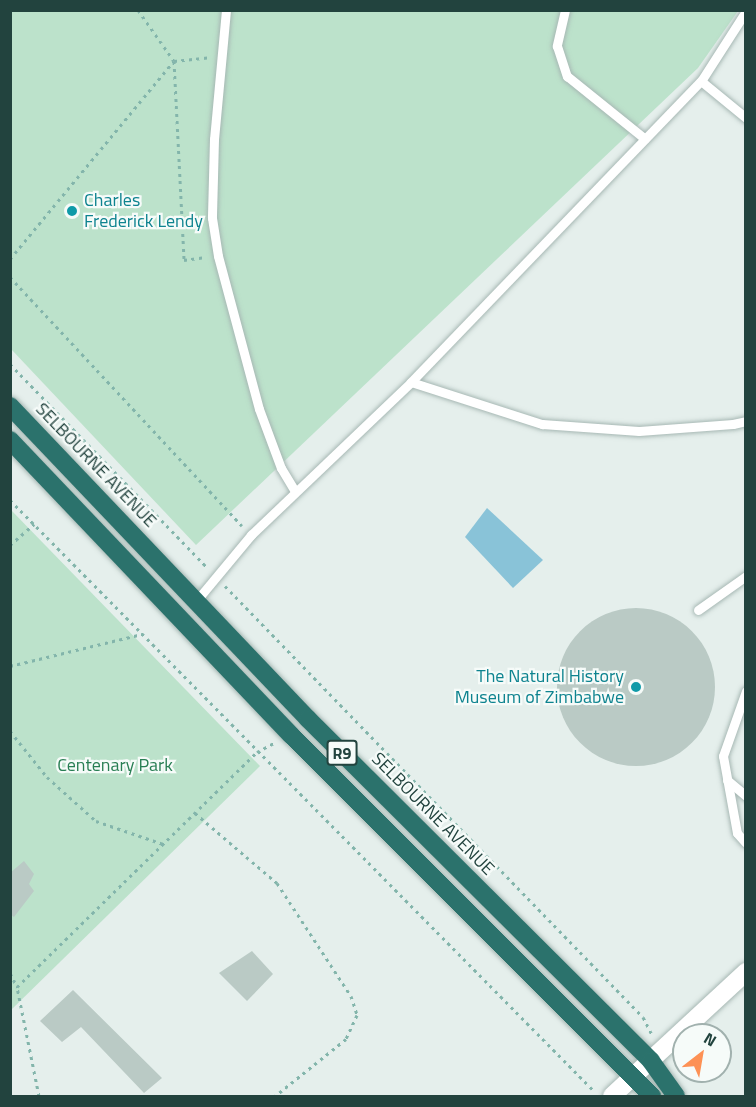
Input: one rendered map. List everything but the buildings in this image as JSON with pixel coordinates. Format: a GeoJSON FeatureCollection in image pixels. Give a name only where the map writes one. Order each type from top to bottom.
{"type":"FeatureCollection","features":[{"type":"Feature","properties":{"kind":"highway","name":"SELBOURNE AVENUE"},"geometry":{"type":"LineString","coordinates":[[10,406],[308,719],[656,1057],[676,1096]]}},
{"type":"Feature","properties":{"kind":"highway","name":"R9"},"geometry":{"type":"LineString","coordinates":[[10,440],[291,735],[652,1096]]}},
{"type":"Feature","properties":{"kind":"street"},"geometry":{"type":"LineString","coordinates":[[612,1096],[746,972]]}},
{"type":"Feature","properties":{"kind":"lane"},"geometry":{"type":"LineString","coordinates":[[226,10],[221,56],[212,218],[218,256],[259,409],[281,468],[295,491]]}},
{"type":"Feature","properties":{"kind":"lane"},"geometry":{"type":"LineString","coordinates":[[565,10],[557,46],[567,76],[645,139]]}},
{"type":"Feature","properties":{"kind":"lane"},"geometry":{"type":"LineString","coordinates":[[197,600],[251,535],[411,382],[701,81],[746,11]]}},
{"type":"Feature","properties":{"kind":"lane"},"geometry":{"type":"LineString","coordinates":[[701,81],[746,118]]}},
{"type":"Feature","properties":{"kind":"lane"},"geometry":{"type":"LineString","coordinates":[[411,382],[542,424],[639,431],[734,424],[746,421]]}},
{"type":"Feature","properties":{"kind":"lane"},"geometry":{"type":"LineString","coordinates":[[698,610],[746,576]]}},
{"type":"Feature","properties":{"kind":"lane"},"geometry":{"type":"LineString","coordinates":[[746,691],[723,756],[737,833],[746,843]]}},
{"type":"Feature","properties":{"kind":"lane"},"geometry":{"type":"LineString","coordinates":[[727,780],[746,796]]}},
{"type":"Feature","properties":{"kind":"path"},"geometry":{"type":"LineString","coordinates":[[138,10],[174,61],[184,260],[218,256]]}},
{"type":"Feature","properties":{"kind":"path"},"geometry":{"type":"LineString","coordinates":[[10,259],[174,61],[221,56]]}},
{"type":"Feature","properties":{"kind":"path"},"geometry":{"type":"LineString","coordinates":[[10,277],[251,535]]}},
{"type":"Feature","properties":{"kind":"path"},"geometry":{"type":"LineString","coordinates":[[10,364],[643,1017],[656,1057]]}},
{"type":"Feature","properties":{"kind":"path"},"geometry":{"type":"LineString","coordinates":[[10,500],[599,1096]]}},
{"type":"Feature","properties":{"kind":"path"},"geometry":{"type":"LineString","coordinates":[[10,545],[33,524]]}},
{"type":"Feature","properties":{"kind":"path"},"geometry":{"type":"LineString","coordinates":[[10,666],[142,634]]}},
{"type":"Feature","properties":{"kind":"path"},"geometry":{"type":"LineString","coordinates":[[10,731],[47,777],[96,821],[163,844]]}},
{"type":"Feature","properties":{"kind":"path"},"geometry":{"type":"LineString","coordinates":[[17,987],[257,752],[291,735]]}},
{"type":"Feature","properties":{"kind":"path"},"geometry":{"type":"LineString","coordinates":[[195,813],[277,883],[351,996],[357,1015],[346,1039],[275,1096]]}},
{"type":"Feature","properties":{"kind":"path"},"geometry":{"type":"LineString","coordinates":[[10,973],[17,987],[39,1096]]}},
{"type":"Feature","properties":{"kind":"green space"},"geometry":{"type":"Polygon","coordinates":[[[11,11],[738,11],[698,68],[196,545],[11,349],[11,11]]]}},
{"type":"Feature","properties":{"kind":"green space","name":"Centenary Park"},"geometry":{"type":"Polygon","coordinates":[[[11,510],[260,766],[11,1010],[11,510]]]}},
{"type":"Feature","properties":{"kind":"water"},"geometry":{"type":"Polygon","coordinates":[[[487,508],[543,560],[513,588],[465,537],[487,508]]]}},
{"type":"Feature","properties":{"kind":"place","name":"Charles Frederick Lendy"},"geometry":{"type":"Point","coordinates":[72,211]}},
{"type":"Feature","properties":{"kind":"place","name":"The Natural History Museum of Zimbabwe"},"geometry":{"type":"Point","coordinates":[636,687]}}]}
